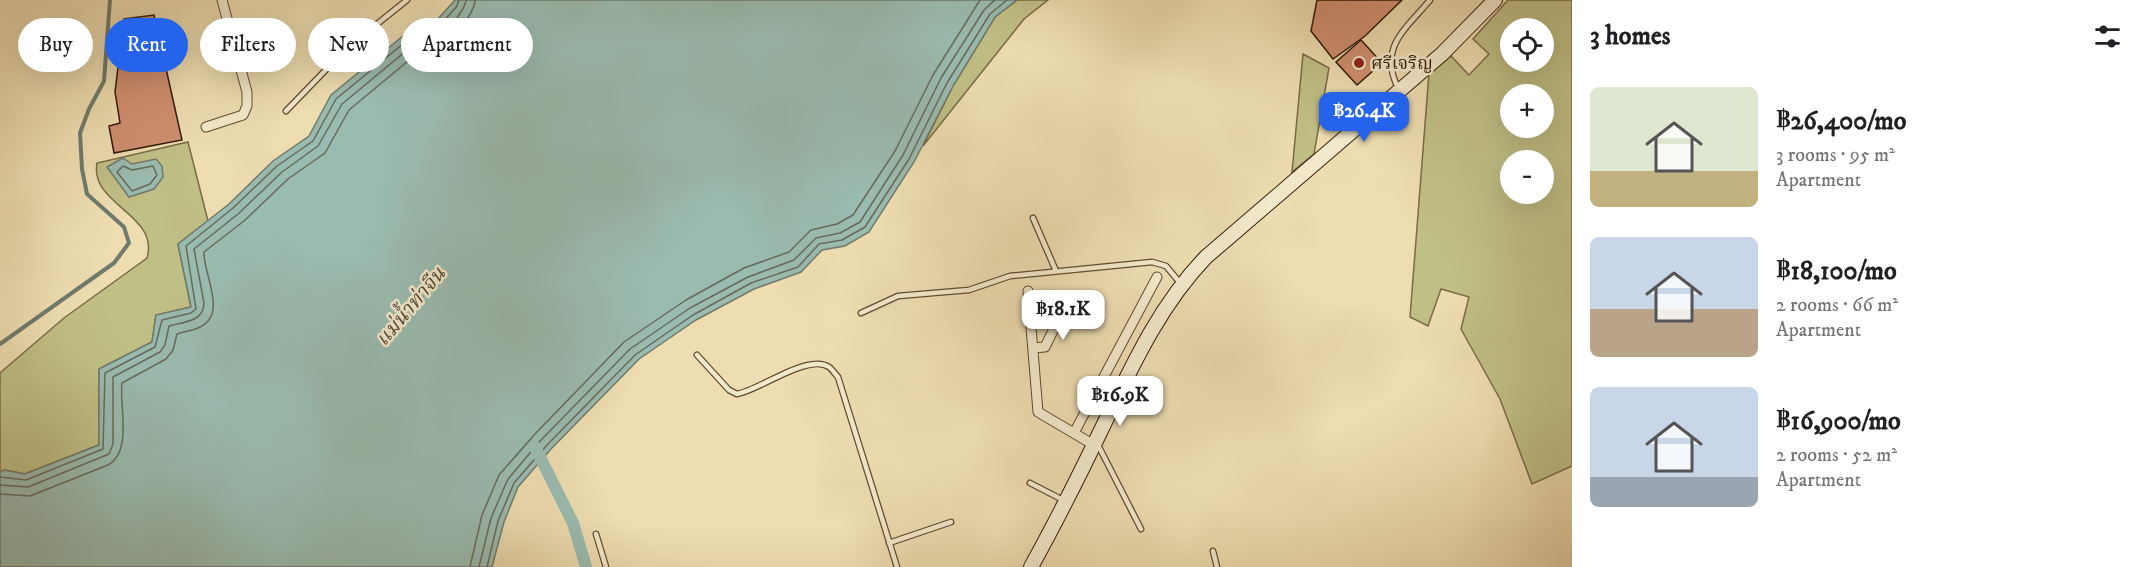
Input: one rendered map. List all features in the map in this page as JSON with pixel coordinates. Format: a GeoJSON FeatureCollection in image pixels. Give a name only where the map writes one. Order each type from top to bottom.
{"type":"FeatureCollection","features":[{"type":"Feature","properties":{"kind":"main road"},"geometry":{"type":"LineString","coordinates":[[1032,567],[1140,351],[1185,279],[1206,257],[1400,92],[1442,54],[1495,0]]}},
{"type":"Feature","properties":{"kind":"street"},"geometry":{"type":"LineString","coordinates":[[206,127],[243,115],[247,106],[247,92],[222,0]]}},
{"type":"Feature","properties":{"kind":"street"},"geometry":{"type":"LineString","coordinates":[[1074,434],[1157,277]]}},
{"type":"Feature","properties":{"kind":"street"},"geometry":{"type":"LineString","coordinates":[[1028,291],[1038,412],[1074,434],[1095,443]]}},
{"type":"Feature","properties":{"kind":"street"},"geometry":{"type":"LineString","coordinates":[[1030,316],[1091,308]]}},
{"type":"Feature","properties":{"kind":"street"},"geometry":{"type":"LineString","coordinates":[[1033,348],[1045,347],[1062,312]]}},
{"type":"Feature","properties":{"kind":"lane"},"geometry":{"type":"LineString","coordinates":[[286,111],[347,48],[407,0]]}},
{"type":"Feature","properties":{"kind":"lane"},"geometry":{"type":"LineString","coordinates":[[1400,92],[1389,66],[1391,51],[1401,34],[1430,0]]}},
{"type":"Feature","properties":{"kind":"lane"},"geometry":{"type":"LineString","coordinates":[[1033,218],[1056,271]]}},
{"type":"Feature","properties":{"kind":"lane"},"geometry":{"type":"LineString","coordinates":[[861,313],[898,296],[969,290],[1010,276],[1056,271],[1152,262],[1166,266],[1185,279]]}},
{"type":"Feature","properties":{"kind":"lane"},"geometry":{"type":"LineString","coordinates":[[697,356],[729,390],[737,394],[784,375],[799,366],[819,363],[829,367],[838,378],[897,567]]}},
{"type":"Feature","properties":{"kind":"lane"},"geometry":{"type":"LineString","coordinates":[[1095,443],[1141,529]]}},
{"type":"Feature","properties":{"kind":"lane"},"geometry":{"type":"LineString","coordinates":[[1030,483],[1066,501]]}},
{"type":"Feature","properties":{"kind":"lane"},"geometry":{"type":"LineString","coordinates":[[890,543],[951,522]]}},
{"type":"Feature","properties":{"kind":"lane"},"geometry":{"type":"LineString","coordinates":[[596,534],[606,567]]}},
{"type":"Feature","properties":{"kind":"lane"},"geometry":{"type":"LineString","coordinates":[[1213,551],[1217,567]]}},
{"type":"Feature","properties":{"kind":"shaded area"},"geometry":{"type":"Polygon","coordinates":[[[1017,0],[1048,0],[1024,19],[923,146],[953,86],[995,17],[1017,0]]]}},
{"type":"Feature","properties":{"kind":"shaded area"},"geometry":{"type":"Polygon","coordinates":[[[1508,0],[1572,0],[1572,466],[1532,484],[1500,399],[1461,329],[1469,297],[1441,289],[1428,326],[1410,317],[1429,73],[1451,56],[1469,75],[1489,54],[1473,39],[1508,0]]]}},
{"type":"Feature","properties":{"kind":"shaded area"},"geometry":{"type":"Polygon","coordinates":[[[1303,54],[1329,68],[1314,154],[1292,172],[1303,54]]]}},
{"type":"Feature","properties":{"kind":"shaded area"},"geometry":{"type":"Polygon","coordinates":[[[188,142],[208,221],[178,244],[191,307],[156,315],[152,342],[99,369],[99,445],[25,474],[5,470],[0,472],[0,373],[64,318],[147,258],[148,243],[144,230],[103,189],[97,177],[97,163],[188,142]]]}},
{"type":"Feature","properties":{"kind":"water","name":"แม่น้ำท่าจีน"},"geometry":{"type":"Polygon","coordinates":[[[455,0],[1017,0],[995,17],[953,86],[914,162],[869,232],[845,246],[822,250],[801,272],[754,289],[696,320],[639,359],[551,449],[518,487],[504,522],[492,567],[0,567],[0,472],[4,470],[25,474],[99,445],[99,369],[152,342],[156,315],[191,307],[178,244],[229,204],[273,161],[309,136],[331,95],[359,72],[389,72],[389,47],[401,38],[401,72],[533,72],[533,18],[439,18],[455,0]]]}},
{"type":"Feature","properties":{"kind":"water"},"geometry":{"type":"Polygon","coordinates":[[[123,158],[132,164],[156,159],[162,166],[163,177],[154,189],[129,197],[107,167],[123,158]]]}},
{"type":"Feature","properties":{"kind":"building"},"geometry":{"type":"Polygon","coordinates":[[[1317,0],[1402,0],[1365,36],[1333,59],[1311,31],[1317,0]]]}},
{"type":"Feature","properties":{"kind":"building"},"geometry":{"type":"Polygon","coordinates":[[[154,15],[155,18],[132,18],[154,15]]]}},
{"type":"Feature","properties":{"kind":"building","name":"ศรีเจริญ"},"geometry":{"type":"Polygon","coordinates":[[[1361,40],[1382,63],[1357,85],[1336,62],[1361,40]]]}},
{"type":"Feature","properties":{"kind":"building"},"geometry":{"type":"Polygon","coordinates":[[[117,72],[167,72],[182,140],[114,153],[109,126],[120,123],[115,92],[117,72]]]}},
{"type":"Feature","properties":{"kind":"waterway"},"geometry":{"type":"LineString","coordinates":[[0,344],[114,263],[129,243],[124,227],[87,194],[82,169],[80,133],[89,109],[104,81],[110,0]]}},
{"type":"Feature","properties":{"kind":"waterway"},"geometry":{"type":"LineString","coordinates":[[535,447],[573,523],[586,567]]}},
{"type":"Feature","properties":{"kind":"place","name":"ศรีเจริญ"},"geometry":{"type":"Point","coordinates":[1359,63]}}]}
